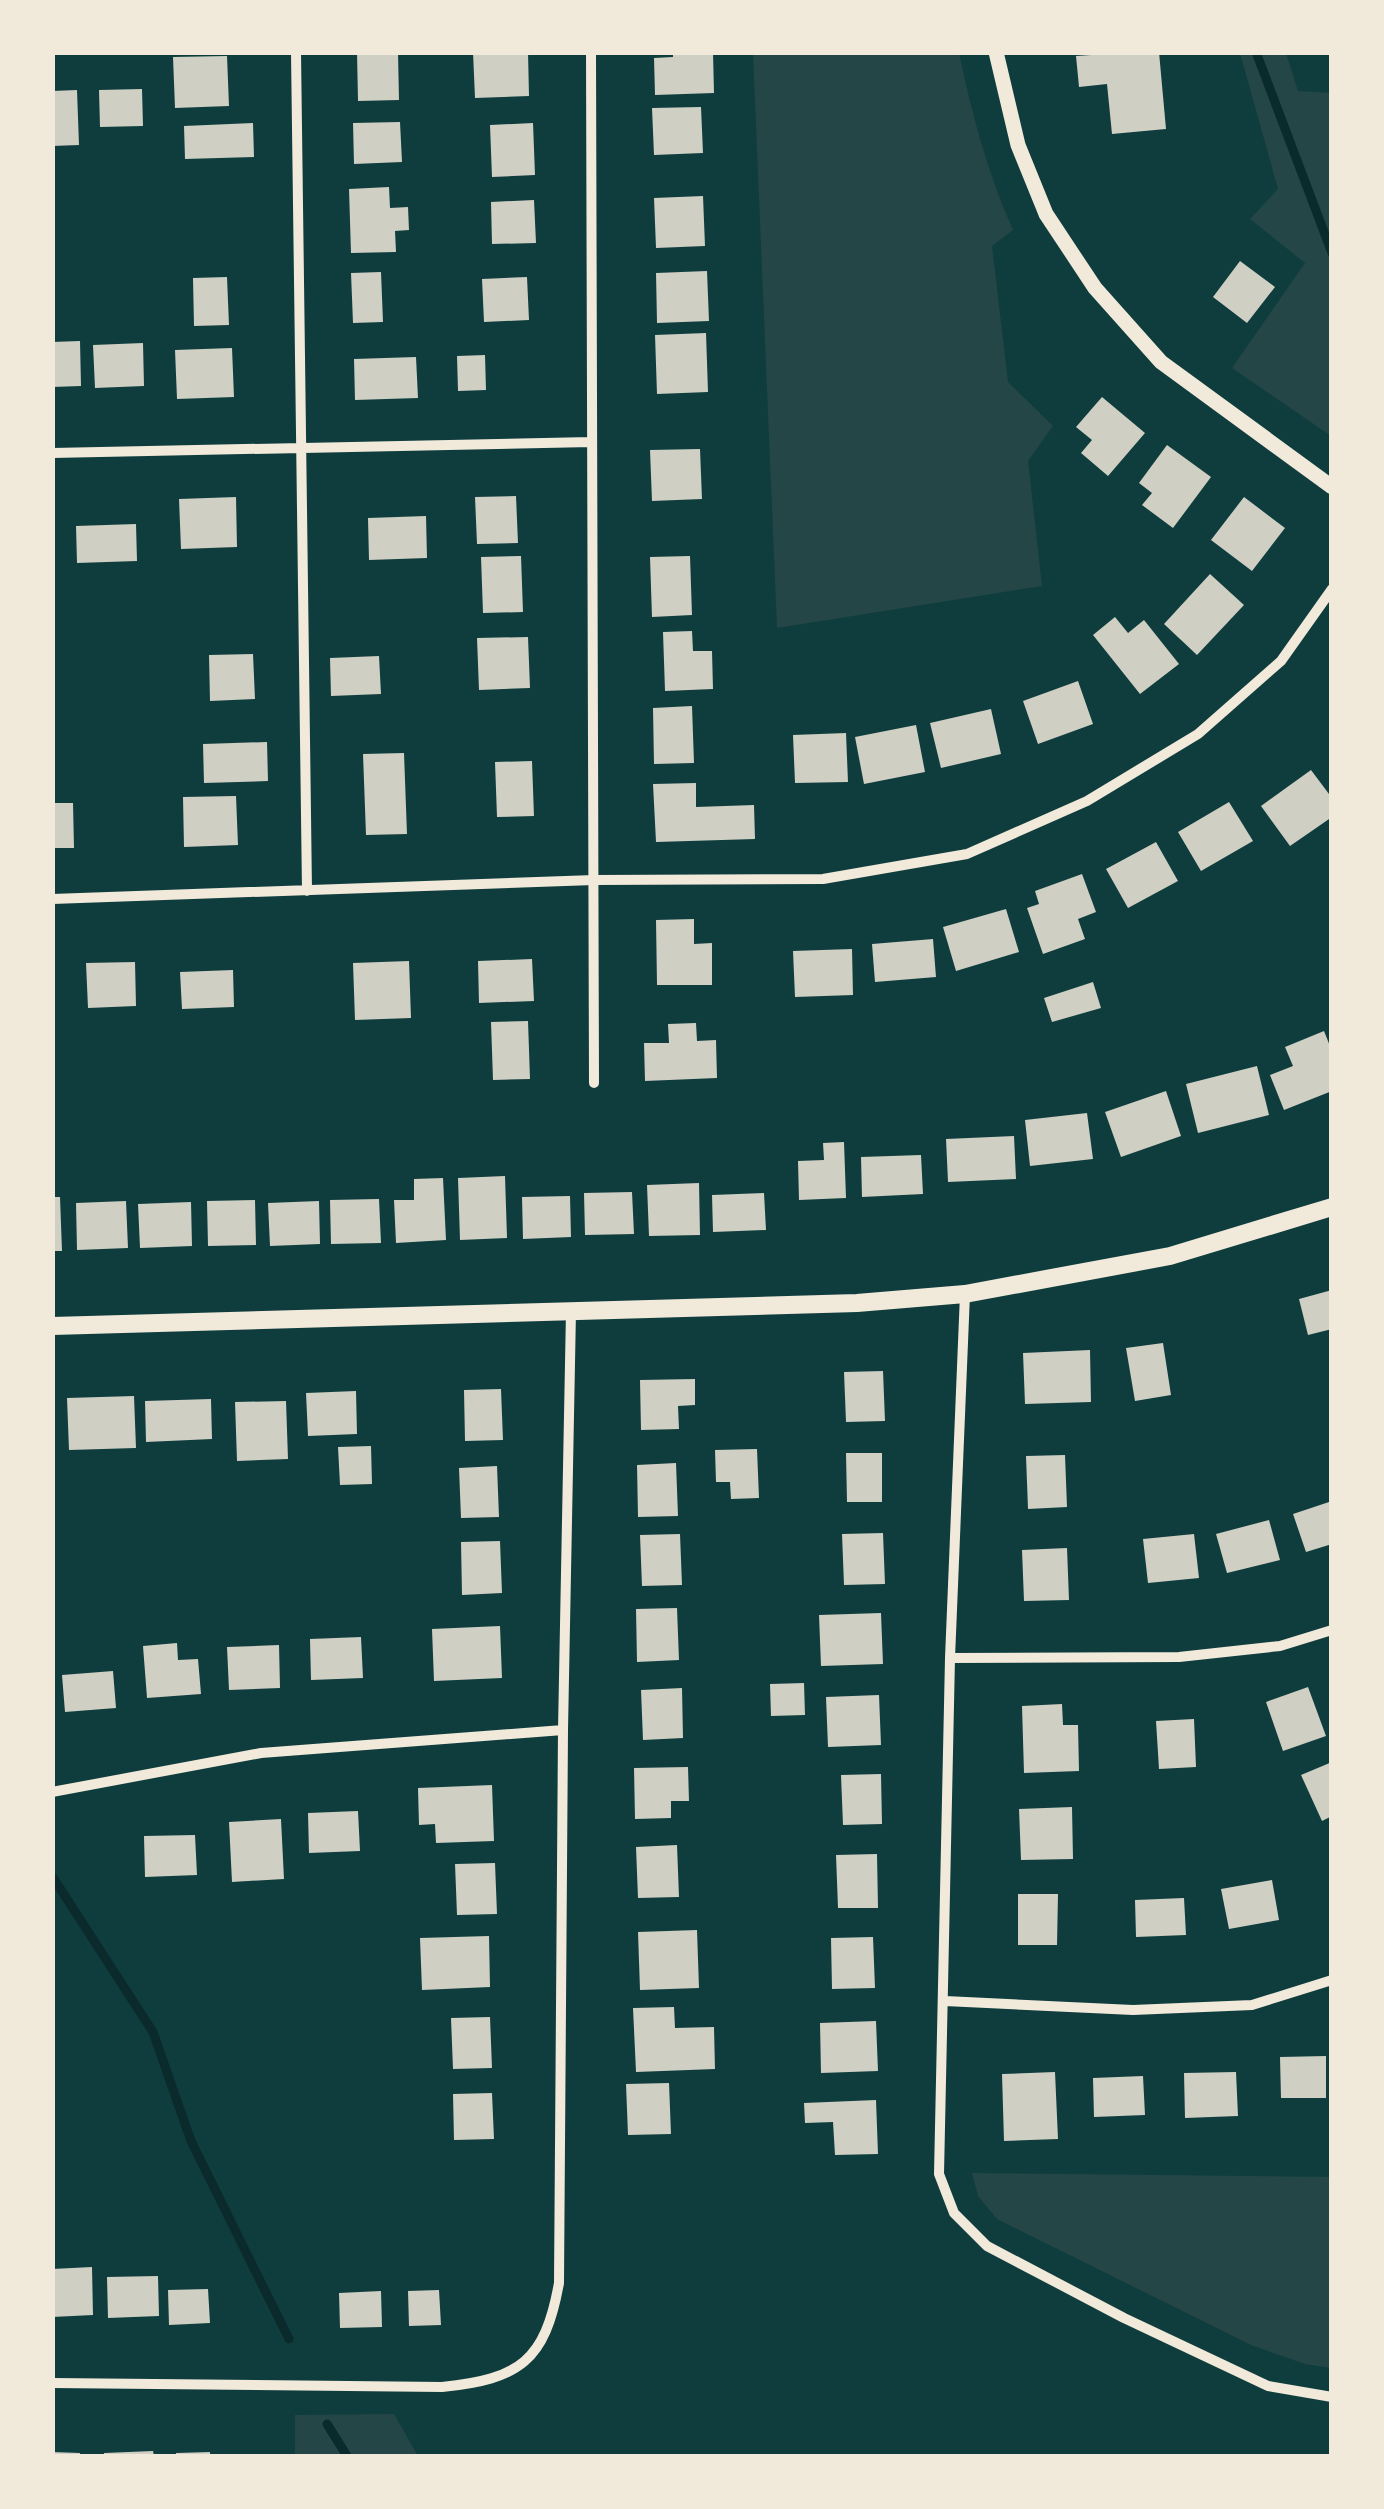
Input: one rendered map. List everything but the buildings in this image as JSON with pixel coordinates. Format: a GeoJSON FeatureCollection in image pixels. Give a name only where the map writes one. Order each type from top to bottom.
{"type":"FeatureCollection","features":[{"type":"Feature","properties":{"kind":"main road"},"geometry":{"type":"LineString","coordinates":[[52,1326],[857,1303],[965,1294],[1170,1256],[1332,1207]]}},
{"type":"Feature","properties":{"kind":"street"},"geometry":{"type":"LineString","coordinates":[[296,52],[306,891]]}},
{"type":"Feature","properties":{"kind":"street"},"geometry":{"type":"LineString","coordinates":[[591,52],[594,1083]]}},
{"type":"Feature","properties":{"kind":"street"},"geometry":{"type":"LineString","coordinates":[[996,52],[1018,145],[1046,214],[1096,288],[1161,362],[1332,487]]}},
{"type":"Feature","properties":{"kind":"street"},"geometry":{"type":"LineString","coordinates":[[52,453],[592,442]]}},
{"type":"Feature","properties":{"kind":"street"},"geometry":{"type":"LineString","coordinates":[[52,899],[594,880],[823,879],[967,854],[1087,800],[1198,734],[1281,661],[1332,589]]}},
{"type":"Feature","properties":{"kind":"street"},"geometry":{"type":"LineString","coordinates":[[965,1294],[950,1658],[939,2174],[954,2213],[987,2246],[1124,2318],[1268,2386],[1332,2397]]}},
{"type":"Feature","properties":{"kind":"street"},"geometry":{"type":"LineString","coordinates":[[52,2383],[442,2387],[477,2384],[515,2370],[541,2345],[553,2317],[559,2283],[571,1310]]}},
{"type":"Feature","properties":{"kind":"street"},"geometry":{"type":"LineString","coordinates":[[950,1658],[1179,1657],[1280,1646],[1332,1630]]}},
{"type":"Feature","properties":{"kind":"street"},"geometry":{"type":"LineString","coordinates":[[52,1792],[261,1753],[563,1730]]}},
{"type":"Feature","properties":{"kind":"street"},"geometry":{"type":"LineString","coordinates":[[945,2001],[1134,2010],[1252,2005],[1332,1980]]}},
{"type":"Feature","properties":{"kind":"shaded area"},"geometry":{"type":"Polygon","coordinates":[[[753,53],[959,53],[981,143],[1013,230],[992,246],[1008,382],[1053,426],[1028,461],[1042,586],[777,628],[753,53]]]}},
{"type":"Feature","properties":{"kind":"shaded area"},"geometry":{"type":"Polygon","coordinates":[[[1240,53],[1286,53],[1298,91],[1331,93],[1331,436],[1232,368],[1305,263],[1250,219],[1278,189],[1240,53]]]}},
{"type":"Feature","properties":{"kind":"shaded area"},"geometry":{"type":"Polygon","coordinates":[[[972,2173],[1331,2177],[1331,2368],[1305,2364],[1251,2345],[997,2219],[978,2196],[972,2173]]]}},
{"type":"Feature","properties":{"kind":"shaded area"},"geometry":{"type":"Polygon","coordinates":[[[394,2414],[418,2456],[295,2456],[295,2415],[394,2414]]]}},
{"type":"Feature","properties":{"kind":"waterway"},"geometry":{"type":"LineString","coordinates":[[1256,52],[1332,253]]}},
{"type":"Feature","properties":{"kind":"waterway"},"geometry":{"type":"LineString","coordinates":[[52,1876],[153,2032],[191,2141],[289,2339]]}},
{"type":"Feature","properties":{"kind":"waterway"},"geometry":{"type":"LineString","coordinates":[[327,2424],[347,2456]]}}]}
